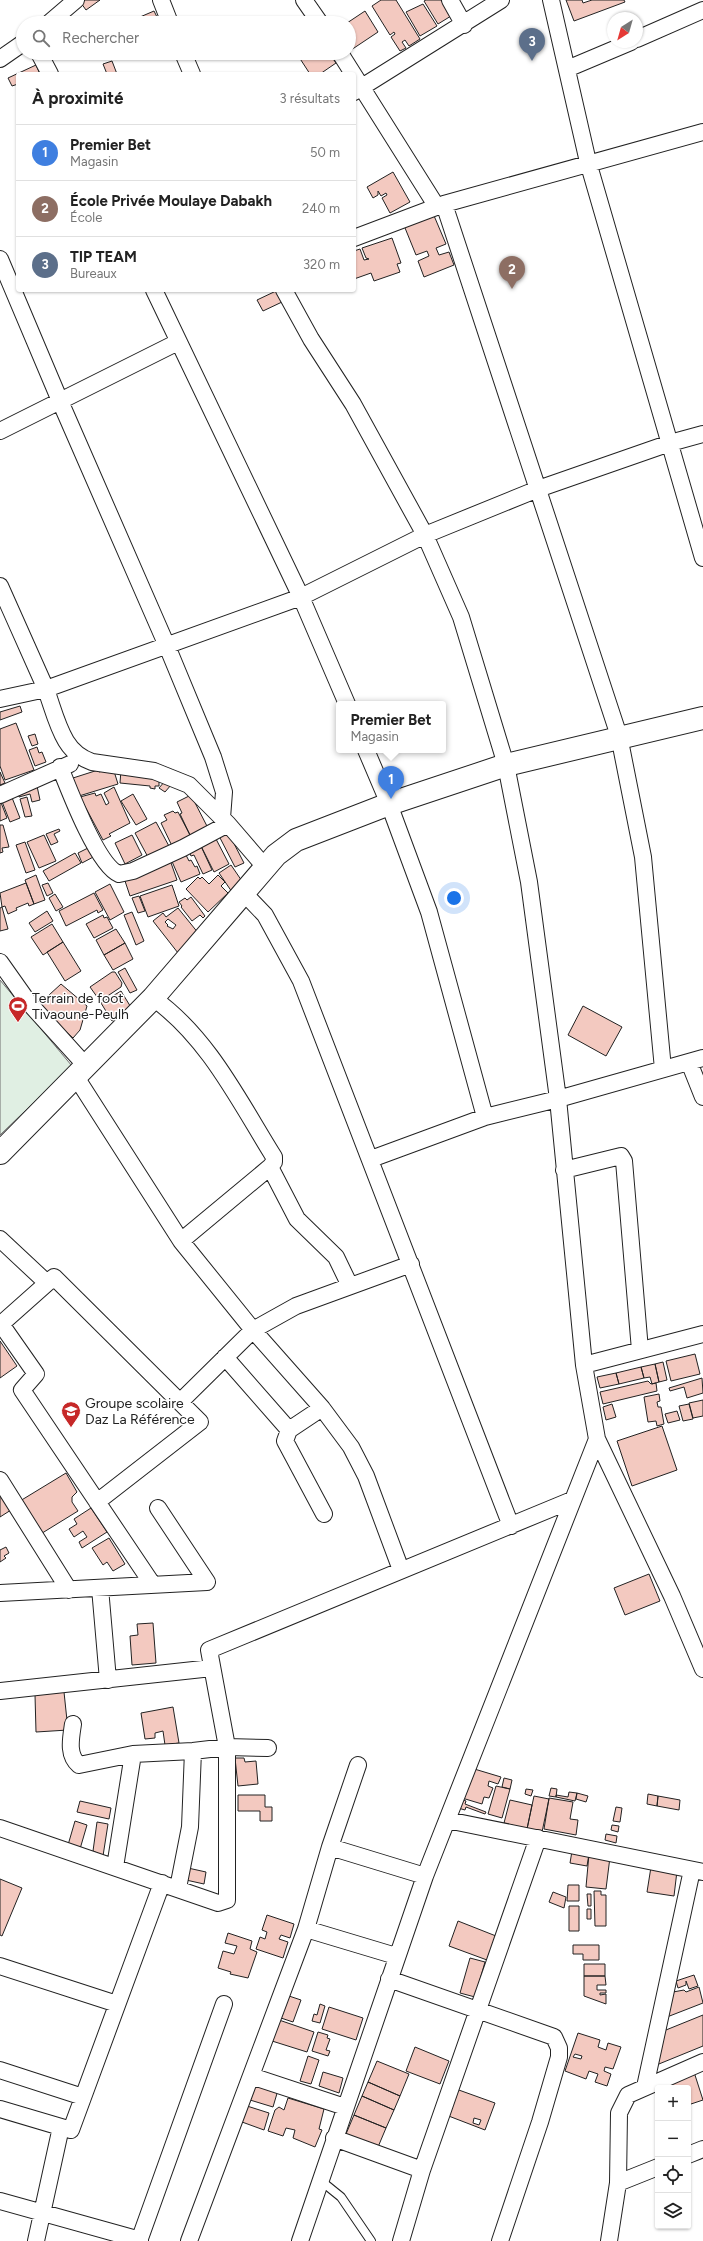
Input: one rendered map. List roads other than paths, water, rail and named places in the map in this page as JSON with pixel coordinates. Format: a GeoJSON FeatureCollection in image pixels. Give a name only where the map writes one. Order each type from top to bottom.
{"type":"FeatureCollection","features":[{"type":"Feature","properties":{"kind":"street"},"geometry":{"type":"LineString","coordinates":[[57,16],[76,0]]}},
{"type":"Feature","properties":{"kind":"street"},"geometry":{"type":"LineString","coordinates":[[160,0],[167,16]]}},
{"type":"Feature","properties":{"kind":"street"},"geometry":{"type":"LineString","coordinates":[[304,0],[315,16]]}},
{"type":"Feature","properties":{"kind":"street"},"geometry":{"type":"LineString","coordinates":[[450,0],[464,25]]}},
{"type":"Feature","properties":{"kind":"street"},"geometry":{"type":"LineString","coordinates":[[501,0],[464,25],[358,89],[440,205],[538,489],[619,736],[643,857],[663,1069]]}},
{"type":"Feature","properties":{"kind":"street"},"geometry":{"type":"LineString","coordinates":[[551,0],[588,162],[703,558]]}},
{"type":"Feature","properties":{"kind":"street"},"geometry":{"type":"LineString","coordinates":[[643,36],[703,10]]}},
{"type":"Feature","properties":{"kind":"street"},"geometry":{"type":"LineString","coordinates":[[567,69],[617,48]]}},
{"type":"Feature","properties":{"kind":"street"},"geometry":{"type":"LineString","coordinates":[[0,59],[16,49]]}},
{"type":"Feature","properties":{"kind":"street"},"geometry":{"type":"LineString","coordinates":[[43,60],[49,72]]}},
{"type":"Feature","properties":{"kind":"street"},"geometry":{"type":"LineString","coordinates":[[186,60],[191,72]]}},
{"type":"Feature","properties":{"kind":"street"},"geometry":{"type":"LineString","coordinates":[[344,60],[350,72]]}},
{"type":"Feature","properties":{"kind":"street"},"geometry":{"type":"LineString","coordinates":[[356,237],[440,205],[588,162],[703,132]]}},
{"type":"Feature","properties":{"kind":"street"},"geometry":{"type":"LineString","coordinates":[[0,260],[167,646],[221,781],[225,821]]}},
{"type":"Feature","properties":{"kind":"street"},"geometry":{"type":"LineString","coordinates":[[155,292],[301,597],[346,701]]}},
{"type":"Feature","properties":{"kind":"street"},"geometry":{"type":"LineString","coordinates":[[285,292],[311,339],[353,404],[425,535],[461,617],[506,764],[529,882],[558,1099],[584,1365],[597,1439],[672,1596],[697,1639],[703,1669]]}},
{"type":"Feature","properties":{"kind":"street"},"geometry":{"type":"LineString","coordinates":[[0,431],[178,342]]}},
{"type":"Feature","properties":{"kind":"street"},"geometry":{"type":"LineString","coordinates":[[0,699],[46,689],[301,597],[425,535],[538,489],[670,443],[703,434]]}},
{"type":"Feature","properties":{"kind":"street"},"geometry":{"type":"LineString","coordinates":[[0,586],[46,689],[56,720],[66,742],[83,759],[104,765],[154,771],[189,785],[225,821],[265,867]]}},
{"type":"Feature","properties":{"kind":"street"},"geometry":{"type":"LineString","coordinates":[[0,1153],[82,1072],[153,998],[265,867],[284,848],[296,840],[389,804],[506,764],[619,736],[703,718]]}},
{"type":"Feature","properties":{"kind":"street"},"geometry":{"type":"LineString","coordinates":[[367,753],[389,804],[429,912],[485,1117]]}},
{"type":"Feature","properties":{"kind":"street"},"geometry":{"type":"LineString","coordinates":[[0,795],[83,759]]}},
{"type":"Feature","properties":{"kind":"street"},"geometry":{"type":"LineString","coordinates":[[60,768],[83,822],[110,868],[120,874],[133,870],[183,848],[225,821]]}},
{"type":"Feature","properties":{"kind":"street"},"geometry":{"type":"LineString","coordinates":[[244,892],[265,914],[302,981],[511,1526]]}},
{"type":"Feature","properties":{"kind":"street"},"geometry":{"type":"LineString","coordinates":[[0,962],[29,1003],[82,1072],[181,1241],[253,1330],[322,1408],[351,1448],[366,1476],[401,1570]]}},
{"type":"Feature","properties":{"kind":"street"},"geometry":{"type":"LineString","coordinates":[[153,998],[170,1010],[187,1027],[213,1060],[274,1157],[274,1162],[270,1167],[181,1241]]}},
{"type":"Feature","properties":{"kind":"street"},"geometry":{"type":"LineString","coordinates":[[371,1159],[485,1117],[558,1099],[696,1060],[703,1097]]}},
{"type":"Feature","properties":{"kind":"street"},"geometry":{"type":"LineString","coordinates":[[564,1170],[621,1156],[624,1161],[640,1350]]}},
{"type":"Feature","properties":{"kind":"street"},"geometry":{"type":"LineString","coordinates":[[270,1167],[297,1219],[336,1257],[350,1286]]}},
{"type":"Feature","properties":{"kind":"street"},"geometry":{"type":"LineString","coordinates":[[0,1239],[47,1283]]}},
{"type":"Feature","properties":{"kind":"street"},"geometry":{"type":"LineString","coordinates":[[180,1402],[253,1330],[296,1306],[411,1264]]}},
{"type":"Feature","properties":{"kind":"street"},"geometry":{"type":"LineString","coordinates":[[96,1502],[200,1422],[54,1277],[0,1324],[36,1374],[22,1390],[96,1502],[153,1585]]}},
{"type":"Feature","properties":{"kind":"street"},"geometry":{"type":"LineString","coordinates":[[584,1365],[703,1334]]}},
{"type":"Feature","properties":{"kind":"street"},"geometry":{"type":"LineString","coordinates":[[225,1357],[289,1430]]}},
{"type":"Feature","properties":{"kind":"street"},"geometry":{"type":"LineString","coordinates":[[322,1408],[289,1430],[285,1441],[324,1514]]}},
{"type":"Feature","properties":{"kind":"street"},"geometry":{"type":"LineString","coordinates":[[300,2241],[396,1956],[425,1876],[597,1439]]}},
{"type":"Feature","properties":{"kind":"street"},"geometry":{"type":"LineString","coordinates":[[0,1480],[69,1590]]}},
{"type":"Feature","properties":{"kind":"street"},"geometry":{"type":"LineString","coordinates":[[0,1828],[218,1903],[227,1900],[227,1746],[209,1650],[572,1500]]}},
{"type":"Feature","properties":{"kind":"street"},"geometry":{"type":"LineString","coordinates":[[0,1593],[207,1582],[158,1508]]}},
{"type":"Feature","properties":{"kind":"street"},"geometry":{"type":"LineString","coordinates":[[100,1588],[108,1680]]}},
{"type":"Feature","properties":{"kind":"street"},"geometry":{"type":"LineString","coordinates":[[0,1691],[212,1668]]}},
{"type":"Feature","properties":{"kind":"street"},"geometry":{"type":"LineString","coordinates":[[73,1724],[70,1747],[74,1761],[79,1765],[133,1754],[193,1751],[227,1746],[268,1748]]}},
{"type":"Feature","properties":{"kind":"street"},"geometry":{"type":"LineString","coordinates":[[178,1888],[190,1827],[193,1751]]}},
{"type":"Feature","properties":{"kind":"street"},"geometry":{"type":"LineString","coordinates":[[115,1867],[133,1754]]}},
{"type":"Feature","properties":{"kind":"street"},"geometry":{"type":"LineString","coordinates":[[189,2241],[306,1929],[330,1847],[358,1765]]}},
{"type":"Feature","properties":{"kind":"street"},"geometry":{"type":"LineString","coordinates":[[447,1820],[697,1871],[645,2087]]}},
{"type":"Feature","properties":{"kind":"street"},"geometry":{"type":"LineString","coordinates":[[400,2241],[422,2170],[538,1838]]}},
{"type":"Feature","properties":{"kind":"street"},"geometry":{"type":"LineString","coordinates":[[330,1847],[425,1876]]}},
{"type":"Feature","properties":{"kind":"street"},"geometry":{"type":"LineString","coordinates":[[0,2109],[71,2130],[162,1883]]}},
{"type":"Feature","properties":{"kind":"street"},"geometry":{"type":"LineString","coordinates":[[306,1929],[396,1956]]}},
{"type":"Feature","properties":{"kind":"street"},"geometry":{"type":"LineString","coordinates":[[0,1966],[117,2004]]}},
{"type":"Feature","properties":{"kind":"street"},"geometry":{"type":"LineString","coordinates":[[389,1979],[554,2037],[559,2048],[559,2057],[540,2122],[500,2241]]}},
{"type":"Feature","properties":{"kind":"street"},"geometry":{"type":"LineString","coordinates":[[0,2201],[140,2240],[224,2004]]}},
{"type":"Feature","properties":{"kind":"street"},"geometry":{"type":"LineString","coordinates":[[609,2241],[618,2183],[619,2113],[628,2095],[703,2062]]}},
{"type":"Feature","properties":{"kind":"street"},"geometry":{"type":"LineString","coordinates":[[0,2070],[83,2097]]}},
{"type":"Feature","properties":{"kind":"street"},"geometry":{"type":"LineString","coordinates":[[251,2076],[345,2107]]}},
{"type":"Feature","properties":{"kind":"street"},"geometry":{"type":"LineString","coordinates":[[36,2241],[61,2127]]}},
{"type":"Feature","properties":{"kind":"street"},"geometry":{"type":"LineString","coordinates":[[334,2138],[422,2170]]}},
{"type":"Feature","properties":{"kind":"street"},"geometry":{"type":"LineString","coordinates":[[691,2154],[703,2149]]}},
{"type":"Feature","properties":{"kind":"street"},"geometry":{"type":"LineString","coordinates":[[618,2183],[655,2168]]}},
{"type":"Feature","properties":{"kind":"lane"},"geometry":{"type":"LineString","coordinates":[[320,2180],[341,2197],[371,2241]]}},
{"type":"Feature","properties":{"kind":"place","name":"TIP TEAM"},"geometry":{"type":"Point","coordinates":[532,61]}},
{"type":"Feature","properties":{"kind":"place","name":"École Privée Moulaye Dabakh"},"geometry":{"type":"Point","coordinates":[512,289]}},
{"type":"Feature","properties":{"kind":"place","name":"Premier Bet"},"geometry":{"type":"Point","coordinates":[391,799]}},
{"type":"Feature","properties":{"kind":"place","name":"Terrain de foot Tivaoune-Peulh"},"geometry":{"type":"Point","coordinates":[18,1023]}},
{"type":"Feature","properties":{"kind":"place","name":"Groupe scolaire Daz La Référence"},"geometry":{"type":"Point","coordinates":[71,1428]}}]}
